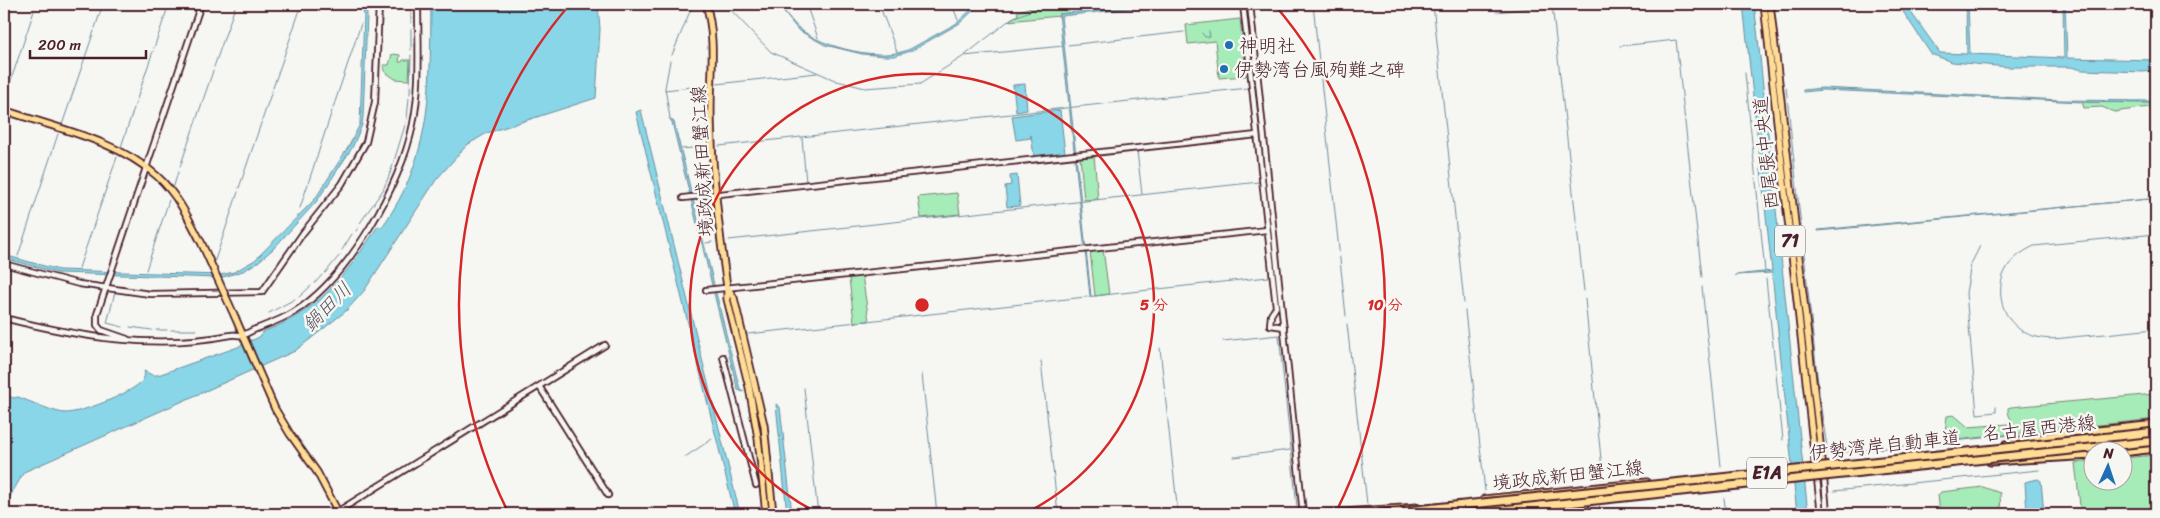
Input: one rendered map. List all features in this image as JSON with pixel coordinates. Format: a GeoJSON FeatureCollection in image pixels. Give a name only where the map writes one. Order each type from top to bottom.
{"type":"FeatureCollection","features":[{"type":"Feature","properties":{"kind":"highway"},"geometry":{"type":"LineString","coordinates":[[1981,450],[2058,435],[2156,425]]}},
{"type":"Feature","properties":{"kind":"highway","name":"伊勢湾岸自動車道"},"geometry":{"type":"LineString","coordinates":[[1378,514],[2156,431]]}},
{"type":"Feature","properties":{"kind":"highway","name":"伊勢湾岸自動車道"},"geometry":{"type":"LineString","coordinates":[[1464,514],[2156,442]]}},
{"type":"Feature","properties":{"kind":"highway"},"geometry":{"type":"LineString","coordinates":[[2132,451],[2156,448]]}},
{"type":"Feature","properties":{"kind":"highway"},"geometry":{"type":"LineString","coordinates":[[1982,462],[2082,456]]}},
{"type":"Feature","properties":{"kind":"main road","name":"境政成新田蟹江線"},"geometry":{"type":"LineString","coordinates":[[706,4],[712,25],[711,115],[715,194],[727,299],[749,387],[759,447],[766,514]]}},
{"type":"Feature","properties":{"kind":"main road","name":"西尾張中央道"},"geometry":{"type":"LineString","coordinates":[[1764,4],[1817,479]]}},
{"type":"Feature","properties":{"kind":"main road","name":"西尾張中央道"},"geometry":{"type":"LineString","coordinates":[[1770,4],[1824,464]]}},
{"type":"Feature","properties":{"kind":"main road"},"geometry":{"type":"LineString","coordinates":[[4,110],[109,146],[158,176],[179,202],[201,242],[264,384],[290,434],[318,472],[338,513]]}},
{"type":"Feature","properties":{"kind":"main road","name":"境政成新田蟹江線"},"geometry":{"type":"LineString","coordinates":[[727,287],[734,298],[760,403],[769,461],[773,514]]}},
{"type":"Feature","properties":{"kind":"main road","name":"名古屋西港線"},"geometry":{"type":"LineString","coordinates":[[1824,464],[1981,450],[2156,431]]}},
{"type":"Feature","properties":{"kind":"main road","name":"名古屋西港線"},"geometry":{"type":"LineString","coordinates":[[1824,478],[2156,442]]}},
{"type":"Feature","properties":{"kind":"main road","name":"境政成新田蟹江線"},"geometry":{"type":"LineString","coordinates":[[1315,514],[1427,506],[1824,464]]}},
{"type":"Feature","properties":{"kind":"main road","name":"71"},"geometry":{"type":"LineString","coordinates":[[1824,464],[1824,478]]}},
{"type":"Feature","properties":{"kind":"main road","name":"境政成新田蟹江線"},"geometry":{"type":"LineString","coordinates":[[1488,514],[1824,478]]}},
{"type":"Feature","properties":{"kind":"street"},"geometry":{"type":"LineString","coordinates":[[130,341],[101,330],[97,325],[97,314],[202,4]]}},
{"type":"Feature","properties":{"kind":"street"},"geometry":{"type":"LineString","coordinates":[[4,264],[43,275],[106,288],[163,294],[252,294],[263,291],[302,233],[342,184],[366,142],[375,102],[379,6],[364,7],[351,4]]}},
{"type":"Feature","properties":{"kind":"street"},"geometry":{"type":"LineString","coordinates":[[4,318],[59,331],[113,340],[195,340],[243,335],[294,313],[331,281],[359,244],[388,195],[401,165],[413,124],[418,86],[418,4]]}},
{"type":"Feature","properties":{"kind":"street"},"geometry":{"type":"LineString","coordinates":[[1243,4],[1276,307],[1271,315],[1270,325],[1284,327]]}},
{"type":"Feature","properties":{"kind":"street"},"geometry":{"type":"LineString","coordinates":[[1250,4],[1303,514]]}},
{"type":"Feature","properties":{"kind":"street"},"geometry":{"type":"LineString","coordinates":[[685,197],[1257,136]]}},
{"type":"Feature","properties":{"kind":"street"},"geometry":{"type":"LineString","coordinates":[[706,290],[1267,230]]}},
{"type":"Feature","properties":{"kind":"street"},"geometry":{"type":"LineString","coordinates":[[338,513],[605,345]]}},
{"type":"Feature","properties":{"kind":"street"},"geometry":{"type":"LineString","coordinates":[[723,357],[756,485]]}},
{"type":"Feature","properties":{"kind":"street"},"geometry":{"type":"LineString","coordinates":[[539,386],[608,495]]}},
{"type":"Feature","properties":{"kind":"street"},"geometry":{"type":"LineString","coordinates":[[1824,478],[1827,514]]}},
{"type":"Feature","properties":{"kind":"street"},"geometry":{"type":"LineString","coordinates":[[1817,479],[1821,514]]}},
{"type":"Feature","properties":{"kind":"green space"},"geometry":{"type":"Polygon","coordinates":[[[1039,4],[1068,4],[1069,13],[1059,14],[1059,16],[1008,21],[1018,15],[1017,12],[1039,4]]]}},
{"type":"Feature","properties":{"kind":"green space","name":"神明社"},"geometry":{"type":"Polygon","coordinates":[[[1240,19],[1246,76],[1219,78],[1215,41],[1188,44],[1186,25],[1240,19]]]}},
{"type":"Feature","properties":{"kind":"green space"},"geometry":{"type":"Polygon","coordinates":[[[392,54],[400,55],[399,62],[410,60],[409,80],[395,79],[384,71],[383,65],[389,65],[392,54]]]}},
{"type":"Feature","properties":{"kind":"green space"},"geometry":{"type":"Polygon","coordinates":[[[2082,102],[2156,103],[2156,106],[2114,112],[2102,107],[2084,108],[2082,102]]]}},
{"type":"Feature","properties":{"kind":"green space"},"geometry":{"type":"Polygon","coordinates":[[[1094,155],[1098,199],[1084,200],[1080,156],[1094,155]]]}},
{"type":"Feature","properties":{"kind":"green space"},"geometry":{"type":"Polygon","coordinates":[[[957,193],[960,214],[921,218],[918,197],[957,193]]]}},
{"type":"Feature","properties":{"kind":"green space"},"geometry":{"type":"Polygon","coordinates":[[[1103,249],[1109,294],[1095,296],[1090,251],[1103,249]]]}},
{"type":"Feature","properties":{"kind":"green space"},"geometry":{"type":"Polygon","coordinates":[[[862,275],[869,321],[854,322],[849,278],[862,275]]]}},
{"type":"Feature","properties":{"kind":"green space"},"geometry":{"type":"Polygon","coordinates":[[[2156,394],[2156,419],[1947,441],[1945,433],[1947,416],[1954,415],[1968,427],[2009,424],[2013,422],[2008,412],[2008,408],[2011,407],[2156,394]]]}},
{"type":"Feature","properties":{"kind":"green space"},"geometry":{"type":"Polygon","coordinates":[[[2156,455],[2156,514],[2081,514],[2075,463],[2082,462],[2082,490],[2132,490],[2132,457],[2156,455]]]}},
{"type":"Feature","properties":{"kind":"green space"},"geometry":{"type":"Polygon","coordinates":[[[1983,487],[2000,493],[2001,514],[1940,514],[1938,495],[1941,492],[1983,487]]]}},
{"type":"Feature","properties":{"kind":"water"},"geometry":{"type":"Polygon","coordinates":[[[362,4],[366,4],[367,15],[362,125],[352,148],[317,201],[273,249],[258,262],[243,271],[220,278],[58,273],[4,258],[4,255],[59,270],[220,275],[234,272],[255,260],[315,199],[349,146],[360,124],[364,15],[362,4]]]}},
{"type":"Feature","properties":{"kind":"water","name":"鍋田川"},"geometry":{"type":"Polygon","coordinates":[[[431,4],[598,4],[600,29],[596,98],[487,133],[467,145],[436,180],[364,291],[346,311],[295,351],[24,472],[4,507],[4,392],[13,398],[18,397],[65,413],[82,410],[134,387],[143,380],[144,371],[152,375],[158,375],[238,347],[248,340],[261,336],[262,332],[282,324],[315,303],[342,276],[378,226],[382,227],[399,200],[411,174],[420,147],[429,92],[431,4]]]}},
{"type":"Feature","properties":{"kind":"water"},"geometry":{"type":"Polygon","coordinates":[[[777,4],[800,29],[810,36],[854,51],[884,54],[898,53],[910,49],[957,23],[977,4],[980,4],[960,23],[911,51],[894,56],[885,56],[862,54],[825,45],[798,30],[777,4]]]}},
{"type":"Feature","properties":{"kind":"water"},"geometry":{"type":"Polygon","coordinates":[[[1155,4],[1173,4],[1061,16],[1090,296],[1059,14],[1155,4]]]}},
{"type":"Feature","properties":{"kind":"water"},"geometry":{"type":"Polygon","coordinates":[[[1743,4],[1754,4],[1808,514],[1797,514],[1772,273],[1735,275],[1772,271],[1743,4]]]}},
{"type":"Feature","properties":{"kind":"water"},"geometry":{"type":"Polygon","coordinates":[[[1898,4],[1905,4],[1940,53],[1967,54],[1966,4],[1968,4],[1970,54],[2064,58],[2063,4],[2065,4],[2067,58],[2156,60],[2156,70],[2144,72],[2082,70],[2071,67],[2008,67],[1952,62],[1931,54],[1898,4]]]}},
{"type":"Feature","properties":{"kind":"water"},"geometry":{"type":"Polygon","coordinates":[[[1025,84],[1027,110],[1016,112],[1013,85],[1025,84]]]}},
{"type":"Feature","properties":{"kind":"water"},"geometry":{"type":"Polygon","coordinates":[[[1822,88],[2061,100],[2156,101],[2156,103],[2082,102],[1823,90],[1803,92],[1803,90],[1822,88]]]}},
{"type":"Feature","properties":{"kind":"water"},"geometry":{"type":"Polygon","coordinates":[[[641,110],[740,514],[735,514],[636,112],[641,110]]]}},
{"type":"Feature","properties":{"kind":"water"},"geometry":{"type":"Polygon","coordinates":[[[1060,110],[1065,153],[1034,157],[1031,135],[1031,138],[1016,140],[1012,116],[1060,110]]]}},
{"type":"Feature","properties":{"kind":"water"},"geometry":{"type":"Polygon","coordinates":[[[669,118],[674,122],[736,374],[740,389],[743,392],[738,390],[735,379],[672,122],[669,118]]]}},
{"type":"Feature","properties":{"kind":"water"},"geometry":{"type":"Polygon","coordinates":[[[1017,175],[1020,206],[1007,207],[1005,186],[1011,185],[1010,176],[1017,175]]]}},
{"type":"Feature","properties":{"kind":"water"},"geometry":{"type":"Polygon","coordinates":[[[2149,199],[1818,231],[1818,230],[2149,199]]]}},
{"type":"Feature","properties":{"kind":"water"},"geometry":{"type":"Polygon","coordinates":[[[776,404],[780,407],[792,514],[787,514],[776,404]]]}},
{"type":"Feature","properties":{"kind":"water"},"geometry":{"type":"Polygon","coordinates":[[[2038,479],[2041,481],[2044,514],[2027,514],[2025,482],[2038,479]]]}},
{"type":"Feature","properties":{"kind":"waterway"},"geometry":{"type":"LineString","coordinates":[[35,8],[37,4]]}},
{"type":"Feature","properties":{"kind":"waterway"},"geometry":{"type":"LineString","coordinates":[[95,28],[103,4]]}},
{"type":"Feature","properties":{"kind":"waterway"},"geometry":{"type":"LineString","coordinates":[[154,48],[169,4]]}},
{"type":"Feature","properties":{"kind":"waterway"},"geometry":{"type":"LineString","coordinates":[[214,67],[236,4]]}},
{"type":"Feature","properties":{"kind":"waterway"},"geometry":{"type":"LineString","coordinates":[[273,88],[302,4]]}},
{"type":"Feature","properties":{"kind":"waterway"},"geometry":{"type":"LineString","coordinates":[[672,55],[693,4]]}},
{"type":"Feature","properties":{"kind":"waterway"},"geometry":{"type":"LineString","coordinates":[[806,4],[818,38]]}},
{"type":"Feature","properties":{"kind":"waterway"},"geometry":{"type":"LineString","coordinates":[[879,4],[897,52]]}},
{"type":"Feature","properties":{"kind":"waterway"},"geometry":{"type":"LineString","coordinates":[[952,4],[958,20]]}},
{"type":"Feature","properties":{"kind":"waterway"},"geometry":{"type":"LineString","coordinates":[[726,5],[771,52],[837,81],[865,88],[920,84],[964,56],[1012,18],[1048,4]]}},
{"type":"Feature","properties":{"kind":"waterway"},"geometry":{"type":"LineString","coordinates":[[1313,4],[1346,316]]}},
{"type":"Feature","properties":{"kind":"waterway"},"geometry":{"type":"LineString","coordinates":[[1433,4],[1464,303]]}},
{"type":"Feature","properties":{"kind":"waterway"},"geometry":{"type":"LineString","coordinates":[[1552,4],[1584,291]]}},
{"type":"Feature","properties":{"kind":"waterway"},"geometry":{"type":"LineString","coordinates":[[1496,12],[1568,4]]}},
{"type":"Feature","properties":{"kind":"waterway"},"geometry":{"type":"LineString","coordinates":[[411,5],[411,23]]}},
{"type":"Feature","properties":{"kind":"waterway"},"geometry":{"type":"LineString","coordinates":[[4,101],[34,11]]}},
{"type":"Feature","properties":{"kind":"waterway"},"geometry":{"type":"LineString","coordinates":[[333,108],[361,24]]}},
{"type":"Feature","properties":{"kind":"waterway"},"geometry":{"type":"LineString","coordinates":[[411,29],[411,50]]}},
{"type":"Feature","properties":{"kind":"waterway"},"geometry":{"type":"LineString","coordinates":[[62,125],[94,31]]}},
{"type":"Feature","properties":{"kind":"waterway"},"geometry":{"type":"LineString","coordinates":[[1202,33],[1205,37],[1210,37],[1209,31]]}},
{"type":"Feature","properties":{"kind":"waterway"},"geometry":{"type":"LineString","coordinates":[[1068,45],[1184,32]]}},
{"type":"Feature","properties":{"kind":"waterway"},"geometry":{"type":"LineString","coordinates":[[1620,46],[1676,40],[1702,277]]}},
{"type":"Feature","properties":{"kind":"waterway"},"geometry":{"type":"LineString","coordinates":[[964,56],[1063,46]]}},
{"type":"Feature","properties":{"kind":"waterway"},"geometry":{"type":"LineString","coordinates":[[121,147],[153,51]]}},
{"type":"Feature","properties":{"kind":"waterway"},"geometry":{"type":"LineString","coordinates":[[410,94],[411,55]]}},
{"type":"Feature","properties":{"kind":"waterway"},"geometry":{"type":"LineString","coordinates":[[670,61],[665,88],[670,118]]}},
{"type":"Feature","properties":{"kind":"waterway"},"geometry":{"type":"LineString","coordinates":[[180,167],[213,71]]}},
{"type":"Feature","properties":{"kind":"waterway"},"geometry":{"type":"LineString","coordinates":[[717,84],[817,73]]}},
{"type":"Feature","properties":{"kind":"waterway"},"geometry":{"type":"LineString","coordinates":[[1745,73],[1765,271]]}},
{"type":"Feature","properties":{"kind":"waterway"},"geometry":{"type":"LineString","coordinates":[[665,90],[701,86]]}},
{"type":"Feature","properties":{"kind":"waterway"},"geometry":{"type":"LineString","coordinates":[[1786,87],[1820,402],[1828,453]]}},
{"type":"Feature","properties":{"kind":"waterway"},"geometry":{"type":"LineString","coordinates":[[719,146],[1248,88]]}},
{"type":"Feature","properties":{"kind":"waterway"},"geometry":{"type":"LineString","coordinates":[[239,188],[272,91]]}},
{"type":"Feature","properties":{"kind":"waterway"},"geometry":{"type":"LineString","coordinates":[[407,119],[409,98]]}},
{"type":"Feature","properties":{"kind":"waterway"},"geometry":{"type":"LineString","coordinates":[[300,208],[332,111]]}},
{"type":"Feature","properties":{"kind":"waterway"},"geometry":{"type":"LineString","coordinates":[[360,223],[383,190],[406,122]]}},
{"type":"Feature","properties":{"kind":"waterway"},"geometry":{"type":"LineString","coordinates":[[18,256],[58,134]]}},
{"type":"Feature","properties":{"kind":"waterway"},"geometry":{"type":"LineString","coordinates":[[802,138],[806,182]]}},
{"type":"Feature","properties":{"kind":"waterway"},"geometry":{"type":"LineString","coordinates":[[682,149],[702,147]]}},
{"type":"Feature","properties":{"kind":"waterway"},"geometry":{"type":"LineString","coordinates":[[1137,151],[1142,194]]}},
{"type":"Feature","properties":{"kind":"waterway"},"geometry":{"type":"LineString","coordinates":[[79,268],[117,157]]}},
{"type":"Feature","properties":{"kind":"waterway"},"geometry":{"type":"LineString","coordinates":[[173,189],[178,172]]}},
{"type":"Feature","properties":{"kind":"waterway"},"geometry":{"type":"LineString","coordinates":[[729,240],[1259,182]]}},
{"type":"Feature","properties":{"kind":"waterway"},"geometry":{"type":"LineString","coordinates":[[218,271],[214,263],[238,192]]}},
{"type":"Feature","properties":{"kind":"waterway"},"geometry":{"type":"LineString","coordinates":[[146,270],[169,200]]}},
{"type":"Feature","properties":{"kind":"waterway"},"geometry":{"type":"LineString","coordinates":[[342,250],[352,234]]}},
{"type":"Feature","properties":{"kind":"waterway"},"geometry":{"type":"LineString","coordinates":[[2156,234],[2034,246],[2012,261],[2002,278],[2001,285],[2002,303],[2009,318],[2021,330],[2037,337],[2048,339],[2156,329]]}},
{"type":"Feature","properties":{"kind":"waterway"},"geometry":{"type":"LineString","coordinates":[[706,243],[712,242]]}},
{"type":"Feature","properties":{"kind":"waterway"},"geometry":{"type":"LineString","coordinates":[[1980,246],[1971,264],[1966,293],[1977,414],[1996,412],[1996,407]]}},
{"type":"Feature","properties":{"kind":"waterway"},"geometry":{"type":"LineString","coordinates":[[325,273],[340,255]]}},
{"type":"Feature","properties":{"kind":"waterway"},"geometry":{"type":"LineString","coordinates":[[315,283],[322,275]]}},
{"type":"Feature","properties":{"kind":"waterway"},"geometry":{"type":"LineString","coordinates":[[748,334],[1268,277]]}},
{"type":"Feature","properties":{"kind":"waterway"},"geometry":{"type":"LineString","coordinates":[[1766,279],[1783,440]]}},
{"type":"Feature","properties":{"kind":"waterway"},"geometry":{"type":"LineString","coordinates":[[299,297],[311,286]]}},
{"type":"Feature","properties":{"kind":"waterway"},"geometry":{"type":"LineString","coordinates":[[1702,287],[1721,466]]}},
{"type":"Feature","properties":{"kind":"waterway"},"geometry":{"type":"LineString","coordinates":[[115,292],[107,323],[123,327]]}},
{"type":"Feature","properties":{"kind":"waterway"},"geometry":{"type":"LineString","coordinates":[[269,313],[295,299]]}},
{"type":"Feature","properties":{"kind":"waterway"},"geometry":{"type":"LineString","coordinates":[[1585,299],[1603,479]]}},
{"type":"Feature","properties":{"kind":"waterway"},"geometry":{"type":"LineString","coordinates":[[1465,311],[1485,491]]}},
{"type":"Feature","properties":{"kind":"waterway"},"geometry":{"type":"LineString","coordinates":[[1347,324],[1367,504]]}},
{"type":"Feature","properties":{"kind":"waterway"},"geometry":{"type":"LineString","coordinates":[[130,327],[152,330]]}},
{"type":"Feature","properties":{"kind":"waterway"},"geometry":{"type":"LineString","coordinates":[[156,330],[167,330]]}},
{"type":"Feature","properties":{"kind":"waterway"},"geometry":{"type":"LineString","coordinates":[[171,330],[196,330]]}},
{"type":"Feature","properties":{"kind":"waterway"},"geometry":{"type":"LineString","coordinates":[[1223,341],[1279,335],[1297,507]]}},
{"type":"Feature","properties":{"kind":"waterway"},"geometry":{"type":"LineString","coordinates":[[1160,348],[1178,514]]}},
{"type":"Feature","properties":{"kind":"waterway"},"geometry":{"type":"LineString","coordinates":[[1041,361],[1058,514]]}},
{"type":"Feature","properties":{"kind":"waterway"},"geometry":{"type":"LineString","coordinates":[[922,374],[937,514]]}},
{"type":"Feature","properties":{"kind":"waterway"},"geometry":{"type":"LineString","coordinates":[[804,388],[818,514]]}},
{"type":"Feature","properties":{"kind":"waterway"},"geometry":{"type":"LineString","coordinates":[[1828,454],[2138,422]]}},
{"type":"Feature","properties":{"kind":"waterway"},"geometry":{"type":"LineString","coordinates":[[685,457],[712,439]]}},
{"type":"Feature","properties":{"kind":"waterway"},"geometry":{"type":"LineString","coordinates":[[1234,457],[1290,450]]}},
{"type":"Feature","properties":{"kind":"waterway"},"geometry":{"type":"LineString","coordinates":[[1834,491],[2039,470]]}},
{"type":"Feature","properties":{"kind":"waterway"},"geometry":{"type":"LineString","coordinates":[[1724,498],[1726,514]]}},
{"type":"Feature","properties":{"kind":"place","name":"神明社"},"geometry":{"type":"Point","coordinates":[1229,45]}},
{"type":"Feature","properties":{"kind":"place","name":"伊勢湾台風殉難之碑"},"geometry":{"type":"Point","coordinates":[1224,69]}}]}
